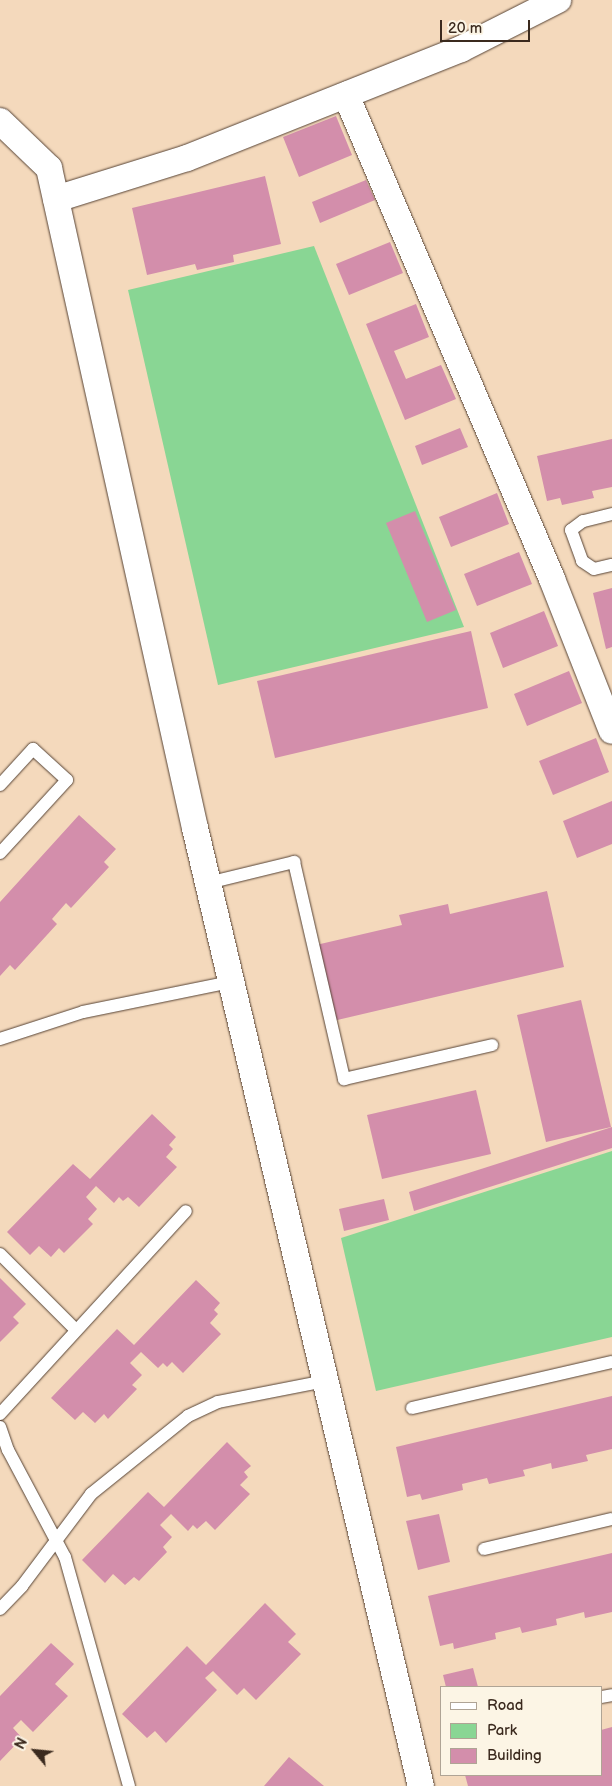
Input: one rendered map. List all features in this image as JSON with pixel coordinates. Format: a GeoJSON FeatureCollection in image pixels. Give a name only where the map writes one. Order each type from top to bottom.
{"type":"FeatureCollection","features":[{"type":"Feature","properties":{"kind":"street"},"geometry":{"type":"LineString","coordinates":[[56,199],[187,158],[346,95],[461,49],[558,0]]}},
{"type":"Feature","properties":{"kind":"street"},"geometry":{"type":"LineString","coordinates":[[346,95],[552,579],[612,730]]}},
{"type":"Feature","properties":{"kind":"street"},"geometry":{"type":"LineString","coordinates":[[0,121],[49,168],[208,883],[421,1786]]}},
{"type":"Feature","properties":{"kind":"lane"},"geometry":{"type":"LineString","coordinates":[[612,514],[583,521],[571,530],[582,561],[594,569],[612,565]]}},
{"type":"Feature","properties":{"kind":"lane"},"geometry":{"type":"LineString","coordinates":[[0,785],[33,749],[67,780],[0,854]]}},
{"type":"Feature","properties":{"kind":"lane"},"geometry":{"type":"LineString","coordinates":[[208,883],[294,862],[344,1079],[492,1045]]}},
{"type":"Feature","properties":{"kind":"lane"},"geometry":{"type":"LineString","coordinates":[[0,1039],[83,1012],[231,982]]}},
{"type":"Feature","properties":{"kind":"lane"},"geometry":{"type":"LineString","coordinates":[[0,1414],[186,1210]]}},
{"type":"Feature","properties":{"kind":"lane"},"geometry":{"type":"LineString","coordinates":[[0,1254],[76,1330]]}},
{"type":"Feature","properties":{"kind":"lane"},"geometry":{"type":"LineString","coordinates":[[412,1408],[612,1362]]}},
{"type":"Feature","properties":{"kind":"lane"},"geometry":{"type":"LineString","coordinates":[[0,1609],[22,1586],[91,1494],[188,1416],[218,1402],[326,1381]]}},
{"type":"Feature","properties":{"kind":"lane"},"geometry":{"type":"LineString","coordinates":[[0,1427],[8,1450],[65,1557],[129,1786]]}},
{"type":"Feature","properties":{"kind":"lane"},"geometry":{"type":"LineString","coordinates":[[484,1550],[612,1519]]}},
{"type":"Feature","properties":{"kind":"green space"},"geometry":{"type":"Polygon","coordinates":[[[314,246],[464,627],[218,685],[128,290],[314,246]]]}},
{"type":"Feature","properties":{"kind":"green space"},"geometry":{"type":"Polygon","coordinates":[[[612,1151],[612,1337],[376,1391],[341,1238],[612,1151]]]}},
{"type":"Feature","properties":{"kind":"building"},"geometry":{"type":"Polygon","coordinates":[[[336,116],[352,155],[299,177],[283,137],[336,116]]]}},
{"type":"Feature","properties":{"kind":"building"},"geometry":{"type":"Polygon","coordinates":[[[265,176],[281,244],[233,255],[234,262],[197,270],[195,264],[147,275],[132,208],[265,176]]]}},
{"type":"Feature","properties":{"kind":"building"},"geometry":{"type":"Polygon","coordinates":[[[366,180],[375,200],[320,223],[312,202],[366,180]]]}},
{"type":"Feature","properties":{"kind":"building"},"geometry":{"type":"Polygon","coordinates":[[[390,242],[403,273],[349,295],[336,264],[390,242]]]}},
{"type":"Feature","properties":{"kind":"building"},"geometry":{"type":"Polygon","coordinates":[[[416,304],[429,337],[394,351],[406,379],[441,365],[456,399],[405,420],[366,324],[416,304]]]}},
{"type":"Feature","properties":{"kind":"building"},"geometry":{"type":"Polygon","coordinates":[[[460,428],[468,447],[422,465],[415,446],[460,428]]]}},
{"type":"Feature","properties":{"kind":"building"},"geometry":{"type":"Polygon","coordinates":[[[612,439],[612,487],[592,491],[594,498],[562,505],[560,498],[547,501],[537,456],[612,439]]]}},
{"type":"Feature","properties":{"kind":"building"},"geometry":{"type":"Polygon","coordinates":[[[497,493],[509,524],[451,547],[439,517],[497,493]]]}},
{"type":"Feature","properties":{"kind":"building"},"geometry":{"type":"Polygon","coordinates":[[[415,511],[456,610],[427,622],[386,523],[415,511]]]}},
{"type":"Feature","properties":{"kind":"building"},"geometry":{"type":"Polygon","coordinates":[[[519,552],[532,584],[477,606],[464,574],[519,552]]]}},
{"type":"Feature","properties":{"kind":"building"},"geometry":{"type":"Polygon","coordinates":[[[612,588],[612,647],[606,649],[593,593],[612,588]]]}},
{"type":"Feature","properties":{"kind":"building"},"geometry":{"type":"Polygon","coordinates":[[[544,611],[558,646],[503,668],[490,633],[544,611]]]}},
{"type":"Feature","properties":{"kind":"building"},"geometry":{"type":"Polygon","coordinates":[[[471,631],[488,708],[275,758],[257,681],[471,631]]]}},
{"type":"Feature","properties":{"kind":"building"},"geometry":{"type":"Polygon","coordinates":[[[569,671],[582,703],[527,726],[514,694],[569,671]]]}},
{"type":"Feature","properties":{"kind":"building"},"geometry":{"type":"Polygon","coordinates":[[[596,738],[609,772],[553,795],[539,761],[596,738]]]}},
{"type":"Feature","properties":{"kind":"building"},"geometry":{"type":"Polygon","coordinates":[[[612,801],[612,844],[577,858],[563,821],[612,801]]]}},
{"type":"Feature","properties":{"kind":"building"},"geometry":{"type":"Polygon","coordinates":[[[79,815],[116,849],[104,862],[109,867],[71,908],[66,903],[52,919],[57,924],[15,970],[10,965],[0,976],[0,902],[79,815]]]}},
{"type":"Feature","properties":{"kind":"building"},"geometry":{"type":"Polygon","coordinates":[[[547,891],[564,967],[333,1021],[316,945],[402,925],[399,915],[448,904],[450,914],[547,891]]]}},
{"type":"Feature","properties":{"kind":"building"},"geometry":{"type":"Polygon","coordinates":[[[581,1000],[611,1127],[546,1142],[517,1015],[581,1000]]]}},
{"type":"Feature","properties":{"kind":"building"},"geometry":{"type":"Polygon","coordinates":[[[476,1090],[491,1154],[382,1179],[367,1115],[476,1090]]]}},
{"type":"Feature","properties":{"kind":"building"},"geometry":{"type":"Polygon","coordinates":[[[152,1114],[176,1137],[169,1145],[173,1149],[166,1157],[177,1167],[139,1207],[128,1197],[123,1201],[119,1197],[114,1203],[96,1186],[86,1197],[97,1209],[88,1219],[93,1224],[64,1253],[59,1248],[51,1257],[39,1246],[30,1255],[7,1232],[73,1164],[90,1179],[152,1114]]]}},
{"type":"Feature","properties":{"kind":"building"},"geometry":{"type":"Polygon","coordinates":[[[612,1127],[612,1148],[414,1211],[409,1192],[612,1127]]]}},
{"type":"Feature","properties":{"kind":"building"},"geometry":{"type":"Polygon","coordinates":[[[384,1199],[389,1220],[344,1231],[339,1209],[384,1199]]]}},
{"type":"Feature","properties":{"kind":"building"},"geometry":{"type":"Polygon","coordinates":[[[0,1278],[26,1304],[13,1317],[19,1323],[0,1342],[0,1278]]]}},
{"type":"Feature","properties":{"kind":"building"},"geometry":{"type":"Polygon","coordinates":[[[196,1280],[220,1303],[214,1310],[218,1314],[210,1323],[221,1334],[183,1373],[172,1362],[167,1367],[163,1363],[158,1368],[141,1352],[130,1363],[142,1375],[132,1385],[137,1389],[108,1419],[104,1414],[95,1423],[83,1412],[75,1420],[51,1398],[117,1329],[134,1345],[196,1280]]]}},
{"type":"Feature","properties":{"kind":"building"},"geometry":{"type":"Polygon","coordinates":[[[612,1396],[612,1449],[586,1455],[588,1461],[552,1469],[551,1463],[523,1470],[525,1476],[489,1484],[487,1478],[462,1484],[463,1490],[422,1500],[420,1494],[407,1497],[396,1447],[612,1396]]]}},
{"type":"Feature","properties":{"kind":"building"},"geometry":{"type":"Polygon","coordinates":[[[227,1442],[251,1466],[244,1472],[248,1477],[240,1485],[250,1494],[215,1530],[206,1521],[197,1529],[193,1525],[188,1531],[171,1514],[160,1525],[172,1537],[163,1547],[167,1552],[139,1581],[134,1577],[125,1585],[113,1574],[105,1583],[82,1560],[148,1492],[164,1507],[227,1442]]]}},
{"type":"Feature","properties":{"kind":"building"},"geometry":{"type":"Polygon","coordinates":[[[439,1514],[450,1562],[418,1570],[406,1521],[439,1514]]]}},
{"type":"Feature","properties":{"kind":"building"},"geometry":{"type":"Polygon","coordinates":[[[612,1553],[612,1612],[585,1618],[584,1612],[556,1619],[557,1625],[522,1633],[520,1627],[495,1633],[496,1639],[454,1649],[453,1643],[440,1646],[428,1596],[612,1553]]]}},
{"type":"Feature","properties":{"kind":"building"},"geometry":{"type":"Polygon","coordinates":[[[265,1603],[296,1634],[288,1642],[301,1654],[256,1700],[244,1688],[237,1695],[213,1671],[205,1678],[217,1690],[166,1743],[155,1731],[147,1738],[122,1714],[187,1646],[206,1665],[265,1603]]]}},
{"type":"Feature","properties":{"kind":"building"},"geometry":{"type":"Polygon","coordinates":[[[51,1643],[74,1664],[55,1684],[68,1696],[33,1732],[21,1720],[13,1728],[22,1738],[0,1761],[0,1696],[51,1643]]]}},
{"type":"Feature","properties":{"kind":"building"},"geometry":{"type":"Polygon","coordinates":[[[473,1668],[478,1686],[446,1686],[443,1675],[473,1668]]]}},
{"type":"Feature","properties":{"kind":"building"},"geometry":{"type":"Polygon","coordinates":[[[612,1727],[612,1786],[468,1786],[465,1776],[602,1776],[602,1730],[612,1727]]]}},
{"type":"Feature","properties":{"kind":"building"},"geometry":{"type":"Polygon","coordinates":[[[289,1757],[324,1786],[264,1786],[289,1757]]]}}]}
